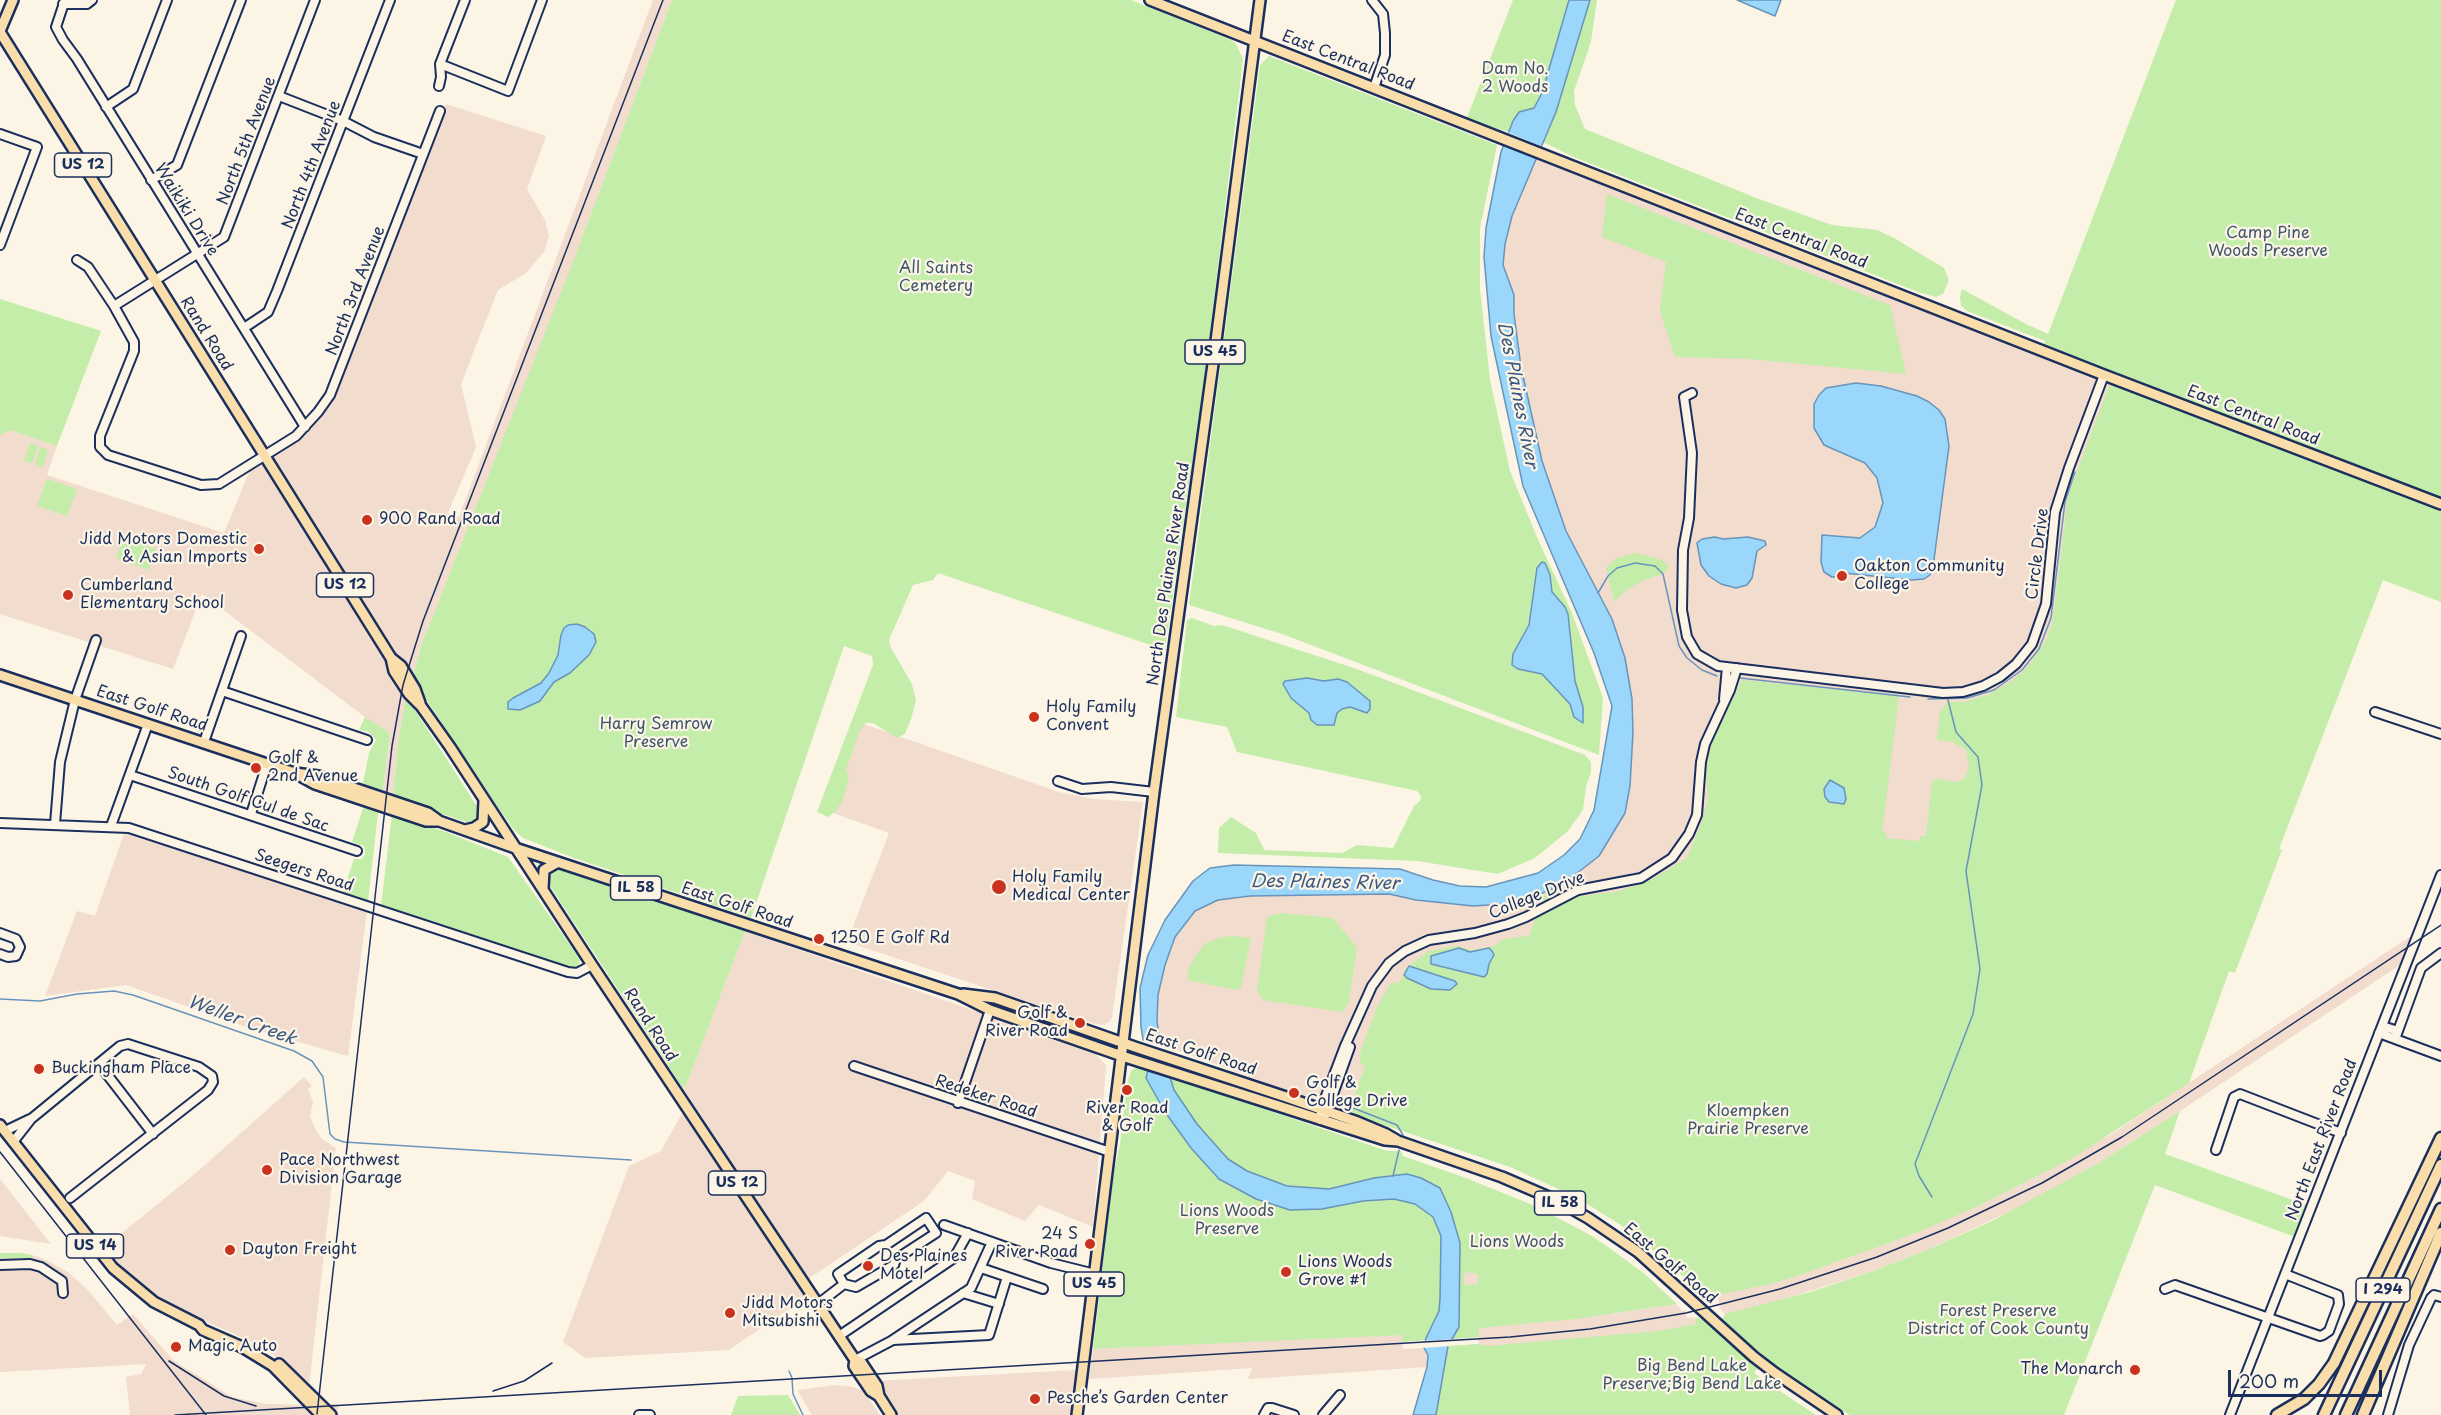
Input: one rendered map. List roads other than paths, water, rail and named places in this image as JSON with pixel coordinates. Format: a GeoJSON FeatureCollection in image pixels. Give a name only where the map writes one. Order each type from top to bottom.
{"type":"FeatureCollection","features":[{"type":"Feature","properties":{"kind":"highway"},"geometry":{"type":"LineString","coordinates":[[2277,1415],[2304,1399],[2319,1384],[2334,1363],[2441,1138]]}},
{"type":"Feature","properties":{"kind":"highway","name":"I 294"},"geometry":{"type":"LineString","coordinates":[[2324,1415],[2441,1165]]}},
{"type":"Feature","properties":{"kind":"highway","name":"I 294"},"geometry":{"type":"LineString","coordinates":[[2346,1415],[2441,1209]]}},
{"type":"Feature","properties":{"kind":"highway"},"geometry":{"type":"LineString","coordinates":[[2363,1415],[2441,1233]]}},
{"type":"Feature","properties":{"kind":"main road"},"geometry":{"type":"LineString","coordinates":[[0,32],[13,0]]}},
{"type":"Feature","properties":{"kind":"main road","name":"East Central Road"},"geometry":{"type":"LineString","coordinates":[[1150,0],[2104,375],[2441,504]]}},
{"type":"Feature","properties":{"kind":"main road","name":"North Des Plaines River Road"},"geometry":{"type":"LineString","coordinates":[[1110,1152],[1154,792],[1260,0]]}},
{"type":"Feature","properties":{"kind":"main road","name":"Rand Road"},"geometry":{"type":"LineString","coordinates":[[0,32],[389,655],[394,671],[409,694],[421,706],[484,800],[818,1304],[855,1360],[854,1366],[871,1391],[879,1396],[891,1415]]}},
{"type":"Feature","properties":{"kind":"main road","name":"East Golf Road"},"geometry":{"type":"LineString","coordinates":[[0,676],[295,773],[318,776],[428,813],[439,821],[515,848],[958,994],[990,1010],[1194,1080],[1385,1140],[1398,1141]]}},
{"type":"Feature","properties":{"kind":"main road"},"geometry":{"type":"LineString","coordinates":[[465,830],[474,828],[483,822],[484,800]]}},
{"type":"Feature","properties":{"kind":"main road"},"geometry":{"type":"LineString","coordinates":[[543,890],[544,870],[558,862]]}},
{"type":"Feature","properties":{"kind":"main road","name":"East Golf Road"},"geometry":{"type":"LineString","coordinates":[[958,994],[995,998],[1324,1110],[1386,1134],[1398,1141],[1525,1186],[1588,1218],[1616,1236],[1661,1271],[1775,1373],[1837,1415]]}},
{"type":"Feature","properties":{"kind":"main road","name":"US 14"},"geometry":{"type":"LineString","coordinates":[[2,1128],[113,1268],[154,1302],[199,1325],[203,1330],[242,1347],[273,1366],[321,1415]]}},
{"type":"Feature","properties":{"kind":"main road","name":"US 45"},"geometry":{"type":"LineString","coordinates":[[1077,1415],[1110,1152]]}},
{"type":"Feature","properties":{"kind":"main road","name":"US 14"},"geometry":{"type":"LineString","coordinates":[[199,1325],[206,1325],[244,1342],[275,1361],[331,1415]]}},
{"type":"Feature","properties":{"kind":"street","name":"Waikiki Drive"},"geometry":{"type":"LineString","coordinates":[[93,0],[87,4],[64,2],[56,27],[305,427]]}},
{"type":"Feature","properties":{"kind":"street"},"geometry":{"type":"LineString","coordinates":[[106,107],[133,89],[167,0]]}},
{"type":"Feature","properties":{"kind":"street"},"geometry":{"type":"LineString","coordinates":[[151,180],[177,165],[241,0]]}},
{"type":"Feature","properties":{"kind":"street","name":"North 5th Avenue"},"geometry":{"type":"LineString","coordinates":[[114,306],[224,237],[315,0]]}},
{"type":"Feature","properties":{"kind":"street","name":"North 4th Avenue"},"geometry":{"type":"LineString","coordinates":[[244,328],[268,312],[390,0]]}},
{"type":"Feature","properties":{"kind":"street"},"geometry":{"type":"LineString","coordinates":[[439,86],[440,64],[465,0]]}},
{"type":"Feature","properties":{"kind":"street"},"geometry":{"type":"LineString","coordinates":[[440,64],[508,91],[542,0]]}},
{"type":"Feature","properties":{"kind":"street"},"geometry":{"type":"LineString","coordinates":[[1372,0],[1383,14],[1385,33],[1385,55],[1374,88]]}},
{"type":"Feature","properties":{"kind":"street"},"geometry":{"type":"LineString","coordinates":[[279,96],[343,121],[374,137],[423,154]]}},
{"type":"Feature","properties":{"kind":"street","name":"North 3rd Avenue"},"geometry":{"type":"LineString","coordinates":[[114,306],[131,336],[134,351],[100,436],[100,447],[108,456],[209,486],[219,484],[264,457],[305,427],[330,395],[440,111]]}},
{"type":"Feature","properties":{"kind":"street"},"geometry":{"type":"LineString","coordinates":[[0,134],[37,147],[0,245]]}},
{"type":"Feature","properties":{"kind":"street"},"geometry":{"type":"LineString","coordinates":[[77,260],[88,267],[114,306]]}},
{"type":"Feature","properties":{"kind":"street","name":"Circle Drive"},"geometry":{"type":"LineString","coordinates":[[1692,393],[1684,398],[1692,453],[1689,518],[1683,550],[1684,629],[1691,647],[1697,654],[1718,666],[1943,693],[1963,692],[1983,686],[2000,677],[2016,664],[2032,644],[2046,604],[2055,512],[2104,375]]}},
{"type":"Feature","properties":{"kind":"street"},"geometry":{"type":"LineString","coordinates":[[204,742],[241,636]]}},
{"type":"Feature","properties":{"kind":"street"},"geometry":{"type":"LineString","coordinates":[[55,824],[60,762],[75,700],[96,640]]}},
{"type":"Feature","properties":{"kind":"street","name":"College Drive"},"geometry":{"type":"LineString","coordinates":[[1724,701],[1727,667]]}},
{"type":"Feature","properties":{"kind":"street","name":"College Drive"},"geometry":{"type":"LineString","coordinates":[[1321,1120],[1372,986],[1389,963],[1405,951],[1429,940],[1483,931],[1508,924],[1578,890],[1641,878],[1672,858],[1689,834],[1697,815],[1701,762],[1705,744],[1737,668]]}},
{"type":"Feature","properties":{"kind":"street"},"geometry":{"type":"LineString","coordinates":[[222,691],[367,740]]}},
{"type":"Feature","properties":{"kind":"street"},"geometry":{"type":"LineString","coordinates":[[2375,712],[2441,734]]}},
{"type":"Feature","properties":{"kind":"street"},"geometry":{"type":"LineString","coordinates":[[111,826],[148,724]]}},
{"type":"Feature","properties":{"kind":"street"},"geometry":{"type":"LineString","coordinates":[[251,814],[267,764]]}},
{"type":"Feature","properties":{"kind":"street","name":"South Golf Cul de Sac"},"geometry":{"type":"LineString","coordinates":[[130,774],[357,851]]}},
{"type":"Feature","properties":{"kind":"street"},"geometry":{"type":"LineString","coordinates":[[1058,781],[1082,789],[1111,787],[1154,792]]}},
{"type":"Feature","properties":{"kind":"street","name":"Seegers Road"},"geometry":{"type":"LineString","coordinates":[[0,822],[111,826],[146,832],[568,972],[577,973],[592,965]]}},
{"type":"Feature","properties":{"kind":"street","name":"North East River Road"},"geometry":{"type":"LineString","coordinates":[[2230,1415],[2441,875]]}},
{"type":"Feature","properties":{"kind":"street"},"geometry":{"type":"LineString","coordinates":[[0,933],[16,939],[20,947],[16,956],[8,957],[0,954]]}},
{"type":"Feature","properties":{"kind":"street"},"geometry":{"type":"LineString","coordinates":[[2396,1035],[2421,968],[2441,953]]}},
{"type":"Feature","properties":{"kind":"street"},"geometry":{"type":"LineString","coordinates":[[958,1103],[990,1010]]}},
{"type":"Feature","properties":{"kind":"street"},"geometry":{"type":"LineString","coordinates":[[2380,1029],[2441,1056]]}},
{"type":"Feature","properties":{"kind":"street"},"geometry":{"type":"LineString","coordinates":[[13,1142],[31,1119],[120,1046],[128,1044],[199,1067],[212,1076],[213,1082],[208,1090],[70,1198]]}},
{"type":"Feature","properties":{"kind":"street"},"geometry":{"type":"LineString","coordinates":[[99,1064],[153,1134]]}},
{"type":"Feature","properties":{"kind":"street","name":"Redeker Road"},"geometry":{"type":"LineString","coordinates":[[854,1066],[958,1103],[1110,1152]]}},
{"type":"Feature","properties":{"kind":"street"},"geometry":{"type":"LineString","coordinates":[[2216,1150],[2234,1097],[2240,1094],[2340,1133]]}},
{"type":"Feature","properties":{"kind":"street"},"geometry":{"type":"LineString","coordinates":[[2,1128],[31,1119]]}},
{"type":"Feature","properties":{"kind":"street"},"geometry":{"type":"LineString","coordinates":[[926,1218],[936,1233],[896,1259],[895,1263],[856,1287],[844,1284],[838,1274],[879,1246],[884,1245],[926,1218]]}},
{"type":"Feature","properties":{"kind":"street"},"geometry":{"type":"LineString","coordinates":[[945,1225],[1051,1263],[1095,1274]]}},
{"type":"Feature","properties":{"kind":"street"},"geometry":{"type":"LineString","coordinates":[[839,1336],[954,1258],[968,1233]]}},
{"type":"Feature","properties":{"kind":"street"},"geometry":{"type":"LineString","coordinates":[[855,1360],[891,1341],[971,1288],[992,1242]]}},
{"type":"Feature","properties":{"kind":"street"},"geometry":{"type":"LineString","coordinates":[[884,1245],[895,1263]]}},
{"type":"Feature","properties":{"kind":"street"},"geometry":{"type":"LineString","coordinates":[[0,1265],[30,1264],[41,1267],[62,1281],[63,1293]]}},
{"type":"Feature","properties":{"kind":"street"},"geometry":{"type":"LineString","coordinates":[[981,1268],[1042,1289]]}},
{"type":"Feature","properties":{"kind":"street"},"geometry":{"type":"LineString","coordinates":[[2165,1288],[2175,1285],[2320,1336],[2329,1331],[2339,1304],[2338,1295],[2285,1274]]}},
{"type":"Feature","properties":{"kind":"street"},"geometry":{"type":"LineString","coordinates":[[891,1341],[989,1335],[1007,1277]]}},
{"type":"Feature","properties":{"kind":"street"},"geometry":{"type":"LineString","coordinates":[[818,1304],[844,1284]]}},
{"type":"Feature","properties":{"kind":"street"},"geometry":{"type":"LineString","coordinates":[[963,1293],[999,1304]]}},
{"type":"Feature","properties":{"kind":"street"},"geometry":{"type":"LineString","coordinates":[[2388,1415],[2413,1336],[2431,1298],[2434,1295],[2441,1297]]}},
{"type":"Feature","properties":{"kind":"street"},"geometry":{"type":"LineString","coordinates":[[1323,1415],[1340,1395]]}},
{"type":"Feature","properties":{"kind":"street"},"geometry":{"type":"LineString","coordinates":[[1264,1415],[1268,1408],[1294,1415]]}},
{"type":"Feature","properties":{"kind":"street"},"geometry":{"type":"LineString","coordinates":[[640,1415],[650,1415]]}},
{"type":"Feature","properties":{"kind":"water","name":"Des Plaines River"},"geometry":{"type":"Polygon","coordinates":[[[1569,0],[1590,0],[1556,112],[1512,216],[1505,244],[1503,265],[1514,295],[1514,314],[1521,367],[1542,461],[1566,531],[1612,619],[1625,658],[1632,699],[1633,732],[1630,786],[1625,813],[1599,856],[1562,885],[1518,903],[1473,906],[1416,900],[1389,894],[1250,896],[1218,900],[1195,911],[1175,937],[1158,995],[1157,1021],[1160,1044],[1174,1090],[1197,1124],[1228,1159],[1247,1171],[1287,1186],[1329,1189],[1374,1178],[1407,1174],[1440,1188],[1451,1212],[1460,1243],[1459,1327],[1448,1346],[1436,1415],[1413,1415],[1427,1367],[1428,1355],[1424,1348],[1426,1338],[1439,1311],[1441,1236],[1433,1217],[1415,1204],[1394,1199],[1363,1201],[1322,1209],[1290,1210],[1256,1199],[1219,1179],[1191,1148],[1165,1112],[1146,1078],[1148,1070],[1141,1027],[1140,988],[1148,955],[1165,920],[1193,881],[1210,868],[1234,865],[1400,869],[1460,886],[1486,887],[1538,873],[1564,855],[1580,839],[1594,810],[1612,706],[1594,653],[1523,486],[1491,336],[1484,257],[1486,228],[1501,152],[1519,112],[1534,108],[1542,93],[1569,0]]]}},
{"type":"Feature","properties":{"kind":"water"},"geometry":{"type":"Polygon","coordinates":[[[1737,0],[1781,0],[1775,16],[1737,0]]]}},
{"type":"Feature","properties":{"kind":"water"},"geometry":{"type":"Polygon","coordinates":[[[1856,383],[1881,386],[1917,396],[1939,410],[1945,419],[1949,446],[1933,567],[1930,575],[1924,579],[1911,580],[1844,573],[1839,577],[1832,577],[1824,572],[1821,562],[1822,535],[1860,538],[1875,527],[1883,503],[1877,478],[1865,463],[1824,445],[1814,428],[1814,404],[1819,395],[1826,388],[1856,383]]]}},
{"type":"Feature","properties":{"kind":"water"},"geometry":{"type":"Polygon","coordinates":[[[1715,537],[1723,539],[1748,537],[1765,541],[1766,545],[1757,551],[1752,578],[1747,585],[1736,588],[1721,584],[1709,576],[1701,565],[1697,543],[1702,539],[1715,537]]]}},
{"type":"Feature","properties":{"kind":"water"},"geometry":{"type":"Polygon","coordinates":[[[1542,562],[1545,563],[1550,575],[1552,592],[1568,614],[1575,681],[1583,707],[1583,723],[1574,717],[1570,704],[1542,674],[1518,669],[1512,665],[1513,654],[1529,625],[1537,568],[1542,562]]]}},
{"type":"Feature","properties":{"kind":"water"},"geometry":{"type":"Polygon","coordinates":[[[577,624],[594,634],[596,642],[589,655],[570,673],[554,682],[540,701],[520,710],[508,709],[508,702],[513,698],[541,683],[558,655],[564,628],[577,624]]]}},
{"type":"Feature","properties":{"kind":"water"},"geometry":{"type":"Polygon","coordinates":[[[1307,678],[1324,681],[1338,679],[1347,682],[1370,701],[1370,709],[1367,713],[1350,707],[1342,709],[1337,713],[1334,725],[1317,725],[1311,720],[1309,713],[1291,698],[1283,684],[1285,681],[1307,678]]]}},
{"type":"Feature","properties":{"kind":"water"},"geometry":{"type":"Polygon","coordinates":[[[1830,780],[1844,788],[1846,799],[1844,804],[1829,802],[1825,797],[1824,789],[1830,780]]]}},
{"type":"Feature","properties":{"kind":"water"},"geometry":{"type":"Polygon","coordinates":[[[1459,948],[1470,952],[1489,948],[1492,951],[1494,955],[1484,977],[1431,964],[1431,956],[1459,948]]]}},
{"type":"Feature","properties":{"kind":"water"},"geometry":{"type":"Polygon","coordinates":[[[1409,966],[1455,981],[1457,984],[1450,990],[1431,989],[1404,975],[1409,966]]]}},
{"type":"Feature","properties":{"kind":"waterway"},"geometry":{"type":"LineString","coordinates":[[1928,699],[1967,698],[1994,690],[2022,670],[2039,649],[2051,618],[2065,502],[2075,472]]}},
{"type":"Feature","properties":{"kind":"waterway"},"geometry":{"type":"LineString","coordinates":[[1598,593],[1608,576],[1617,568],[1635,563],[1655,566],[1663,574],[1679,646],[1687,658],[1702,670],[1717,676]]}},
{"type":"Feature","properties":{"kind":"waterway"},"geometry":{"type":"LineString","coordinates":[[1740,678],[1910,697]]}},
{"type":"Feature","properties":{"kind":"waterway"},"geometry":{"type":"LineString","coordinates":[[1932,1197],[1919,1176],[1915,1164],[1973,1014],[1980,969],[1966,871],[1982,785],[1978,757],[1956,732],[1948,700]]}},
{"type":"Feature","properties":{"kind":"waterway","name":"Weller Creek"},"geometry":{"type":"LineString","coordinates":[[0,999],[40,1001],[77,994],[114,991],[133,995],[294,1051],[312,1061],[323,1077],[330,1134],[335,1139],[344,1142],[631,1160]]}},
{"type":"Feature","properties":{"kind":"waterway"},"geometry":{"type":"LineString","coordinates":[[1335,1101],[1397,1125],[1403,1135]]}},
{"type":"Feature","properties":{"kind":"waterway"},"geometry":{"type":"LineString","coordinates":[[1393,1176],[1399,1150]]}},
{"type":"Feature","properties":{"kind":"waterway","name":"Weller Creek"},"geometry":{"type":"LineString","coordinates":[[789,1371],[793,1394],[803,1415]]}},
{"type":"Feature","properties":{"kind":"railway"},"geometry":{"type":"LineString","coordinates":[[317,1414],[392,746],[403,685],[423,621],[663,0]]}},
{"type":"Feature","properties":{"kind":"railway"},"geometry":{"type":"LineString","coordinates":[[175,1415],[1510,1337],[1590,1329],[1686,1313],[1780,1289],[1877,1257],[1948,1228],[2042,1183],[2122,1137],[2441,925]]}},
{"type":"Feature","properties":{"kind":"railway"},"geometry":{"type":"LineString","coordinates":[[0,1152],[206,1415]]}},
{"type":"Feature","properties":{"kind":"railway"},"geometry":{"type":"LineString","coordinates":[[169,1361],[224,1396],[256,1406]]}},
{"type":"Feature","properties":{"kind":"railway"},"geometry":{"type":"LineString","coordinates":[[493,1391],[524,1381],[552,1363]]}},
{"type":"Feature","properties":{"kind":"place","name":"900 Rand Road"},"geometry":{"type":"Point","coordinates":[367,520]}},
{"type":"Feature","properties":{"kind":"place","name":"Jidd Motors Domestic & Asian Imports"},"geometry":{"type":"Point","coordinates":[259,549]}},
{"type":"Feature","properties":{"kind":"place","name":"Oakton Community College"},"geometry":{"type":"Point","coordinates":[1842,576]}},
{"type":"Feature","properties":{"kind":"place","name":"Cumberland Elementary School"},"geometry":{"type":"Point","coordinates":[68,595]}},
{"type":"Feature","properties":{"kind":"place","name":"Holy Family Convent"},"geometry":{"type":"Point","coordinates":[1034,717]}},
{"type":"Feature","properties":{"kind":"place","name":"Golf & 2nd Avenue"},"geometry":{"type":"Point","coordinates":[256,768]}},
{"type":"Feature","properties":{"kind":"place","name":"Holy Family Medical Center"},"geometry":{"type":"Point","coordinates":[999,887]}},
{"type":"Feature","properties":{"kind":"place","name":"1250 E Golf Rd"},"geometry":{"type":"Point","coordinates":[819,939]}},
{"type":"Feature","properties":{"kind":"place","name":"Golf & River Road"},"geometry":{"type":"Point","coordinates":[1080,1023]}},
{"type":"Feature","properties":{"kind":"place","name":"Buckingham Place"},"geometry":{"type":"Point","coordinates":[39,1069]}},
{"type":"Feature","properties":{"kind":"place","name":"River Road & Golf"},"geometry":{"type":"Point","coordinates":[1127,1090]}},
{"type":"Feature","properties":{"kind":"place","name":"Golf & College Drive"},"geometry":{"type":"Point","coordinates":[1294,1093]}},
{"type":"Feature","properties":{"kind":"place","name":"Pace Northwest Division Garage"},"geometry":{"type":"Point","coordinates":[267,1170]}},
{"type":"Feature","properties":{"kind":"place","name":"24 S River Road"},"geometry":{"type":"Point","coordinates":[1090,1244]}},
{"type":"Feature","properties":{"kind":"place","name":"Dayton Freight"},"geometry":{"type":"Point","coordinates":[230,1250]}},
{"type":"Feature","properties":{"kind":"place","name":"Des Plaines Motel"},"geometry":{"type":"Point","coordinates":[868,1266]}},
{"type":"Feature","properties":{"kind":"place","name":"Lions Woods Grove #1"},"geometry":{"type":"Point","coordinates":[1286,1272]}},
{"type":"Feature","properties":{"kind":"place","name":"Jidd Motors Mitsubishi"},"geometry":{"type":"Point","coordinates":[730,1313]}},
{"type":"Feature","properties":{"kind":"place","name":"Magic Auto"},"geometry":{"type":"Point","coordinates":[176,1347]}},
{"type":"Feature","properties":{"kind":"place","name":"The Monarch"},"geometry":{"type":"Point","coordinates":[2135,1370]}},
{"type":"Feature","properties":{"kind":"place","name":"Pesche’s Garden Center"},"geometry":{"type":"Point","coordinates":[1035,1399]}},
{"type":"Feature","properties":{"kind":"park label","name":"Dam No. 2 Woods"},"geometry":{"type":"Point","coordinates":[1515,79]}},
{"type":"Feature","properties":{"kind":"park label","name":"Camp Pine Woods Preserve"},"geometry":{"type":"Point","coordinates":[2268,243]}},
{"type":"Feature","properties":{"kind":"park label","name":"All Saints Cemetery"},"geometry":{"type":"Point","coordinates":[936,278]}},
{"type":"Feature","properties":{"kind":"park label","name":"Harry Semrow Preserve"},"geometry":{"type":"Point","coordinates":[656,734]}},
{"type":"Feature","properties":{"kind":"park label","name":"Kloempken Prairie Preserve"},"geometry":{"type":"Point","coordinates":[1748,1121]}},
{"type":"Feature","properties":{"kind":"park label","name":"Lions Woods Preserve"},"geometry":{"type":"Point","coordinates":[1227,1221]}},
{"type":"Feature","properties":{"kind":"park label","name":"Lions Woods"},"geometry":{"type":"Point","coordinates":[1517,1243]}},
{"type":"Feature","properties":{"kind":"park label","name":"Forest Preserve District of Cook County"},"geometry":{"type":"Point","coordinates":[1998,1321]}},
{"type":"Feature","properties":{"kind":"park label","name":"Big Bend Lake Preserve;Big Bend Lake"},"geometry":{"type":"Point","coordinates":[1692,1376]}}]}
